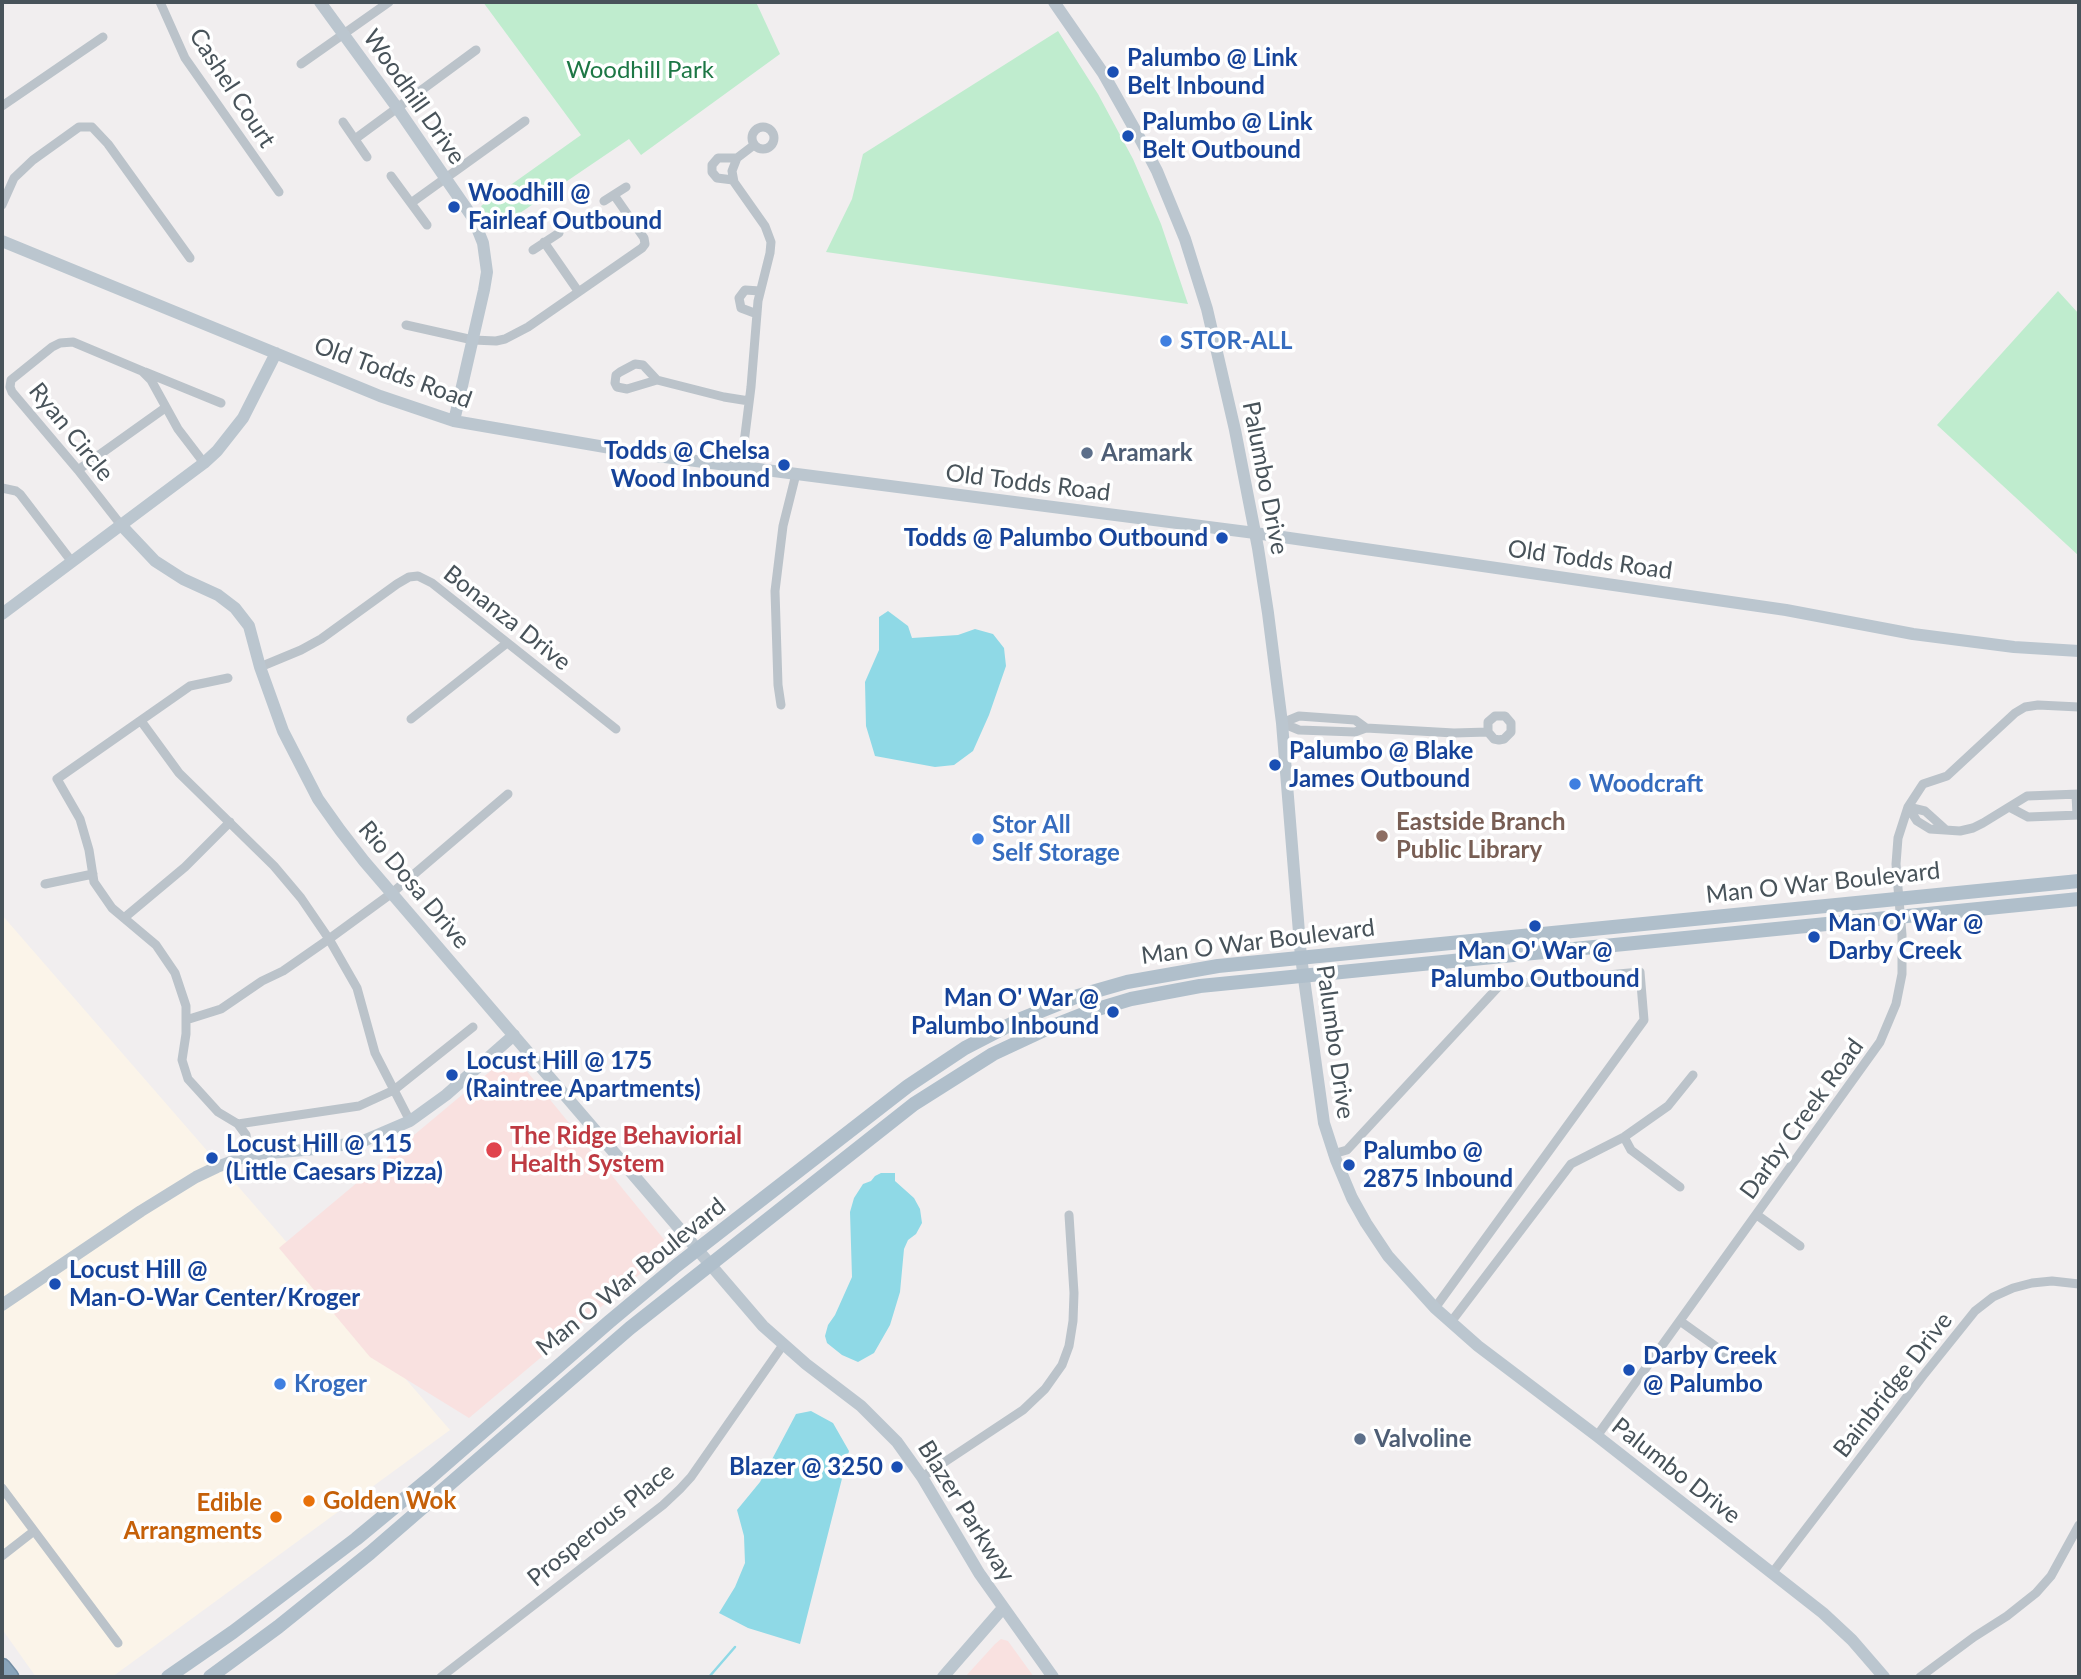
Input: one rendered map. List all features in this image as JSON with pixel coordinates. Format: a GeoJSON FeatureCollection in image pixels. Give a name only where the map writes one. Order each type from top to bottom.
{"type":"FeatureCollection","features":[{"type":"Feature","properties":{"kind":"highway"},"geometry":{"type":"LineString","coordinates":[[2,1667],[10,1677]]}},
{"type":"Feature","properties":{"kind":"main road","name":"Man O War Boulevard"},"geometry":{"type":"LineString","coordinates":[[168,1677],[233,1632],[372,1526],[608,1322],[908,1086],[965,1048],[1021,1019],[1078,996],[1138,979],[1193,969],[2079,881]]}},
{"type":"Feature","properties":{"kind":"main road","name":"Man O War Boulevard"},"geometry":{"type":"LineString","coordinates":[[210,1677],[278,1627],[370,1553],[610,1345],[710,1263],[914,1104],[965,1070],[1019,1041],[1091,1011],[1131,999],[1200,986],[2079,899]]}},
{"type":"Feature","properties":{"kind":"street","name":"Cashel Court"},"geometry":{"type":"LineString","coordinates":[[160,2],[186,58],[279,192]]}},
{"type":"Feature","properties":{"kind":"street","name":"Woodhill Drive"},"geometry":{"type":"LineString","coordinates":[[320,2],[446,178],[473,218],[483,243],[486,257],[484,290],[454,421]]}},
{"type":"Feature","properties":{"kind":"street"},"geometry":{"type":"LineString","coordinates":[[301,64],[389,2]]}},
{"type":"Feature","properties":{"kind":"street","name":"Palumbo Drive"},"geometry":{"type":"LineString","coordinates":[[1054,2],[1125,109],[1157,171],[1185,239],[1206,304],[1255,533],[1276,669],[1301,957],[1324,1123],[1352,1198],[1376,1239],[1401,1272],[1435,1308],[1478,1346],[1773,1572],[1852,1640],[1884,1677]]}},
{"type":"Feature","properties":{"kind":"street"},"geometry":{"type":"LineString","coordinates":[[2,106],[103,37]]}},
{"type":"Feature","properties":{"kind":"street"},"geometry":{"type":"LineString","coordinates":[[355,139],[476,50]]}},
{"type":"Feature","properties":{"kind":"street"},"geometry":{"type":"LineString","coordinates":[[411,203],[525,121]]}},
{"type":"Feature","properties":{"kind":"street"},"geometry":{"type":"LineString","coordinates":[[343,122],[367,157]]}},
{"type":"Feature","properties":{"kind":"street"},"geometry":{"type":"LineString","coordinates":[[2,205],[14,178],[33,160],[79,127],[92,127],[108,144],[190,258]]}},
{"type":"Feature","properties":{"kind":"street"},"geometry":{"type":"LineString","coordinates":[[741,467],[760,291],[771,253],[770,235],[733,180],[733,167],[737,158],[754,145]]}},
{"type":"Feature","properties":{"kind":"street"},"geometry":{"type":"LineString","coordinates":[[733,180],[717,178],[712,172],[712,165],[718,158],[737,158]]}},
{"type":"Feature","properties":{"kind":"street"},"geometry":{"type":"LineString","coordinates":[[391,176],[427,225]]}},
{"type":"Feature","properties":{"kind":"street"},"geometry":{"type":"LineString","coordinates":[[604,201],[626,187]]}},
{"type":"Feature","properties":{"kind":"street"},"geometry":{"type":"LineString","coordinates":[[406,325],[474,340],[496,341],[514,336],[637,253],[645,244],[641,232],[614,195]]}},
{"type":"Feature","properties":{"kind":"street"},"geometry":{"type":"LineString","coordinates":[[533,250],[559,233]]}},
{"type":"Feature","properties":{"kind":"street","name":"Old Todds Road"},"geometry":{"type":"LineString","coordinates":[[2,241],[380,396],[454,421],[644,454],[1255,533],[1786,610],[1913,634],[2079,651]]}},
{"type":"Feature","properties":{"kind":"street"},"geometry":{"type":"LineString","coordinates":[[544,243],[578,291]]}},
{"type":"Feature","properties":{"kind":"street"},"geometry":{"type":"LineString","coordinates":[[757,314],[741,308],[739,298],[745,290],[760,291]]}},
{"type":"Feature","properties":{"kind":"street","name":"Ryan Circle"},"geometry":{"type":"LineString","coordinates":[[121,525],[12,392],[11,380],[52,347],[67,341],[81,344],[221,403]]}},
{"type":"Feature","properties":{"kind":"street"},"geometry":{"type":"LineString","coordinates":[[2,614],[217,451],[237,428],[276,353]]}},
{"type":"Feature","properties":{"kind":"street"},"geometry":{"type":"LineString","coordinates":[[142,371],[151,380],[178,429],[204,463]]}},
{"type":"Feature","properties":{"kind":"street"},"geometry":{"type":"LineString","coordinates":[[657,380],[749,401]]}},
{"type":"Feature","properties":{"kind":"street"},"geometry":{"type":"LineString","coordinates":[[78,470],[165,408]]}},
{"type":"Feature","properties":{"kind":"street"},"geometry":{"type":"LineString","coordinates":[[781,705],[776,651],[775,591],[783,526],[796,474]]}},
{"type":"Feature","properties":{"kind":"street"},"geometry":{"type":"LineString","coordinates":[[2,488],[20,494],[72,562]]}},
{"type":"Feature","properties":{"kind":"street","name":"Rio Dosa Drive"},"geometry":{"type":"LineString","coordinates":[[121,525],[155,561],[183,579],[218,595],[235,608],[249,626],[283,732],[318,799],[364,861],[710,1263]]}},
{"type":"Feature","properties":{"kind":"street","name":"Bonanza Drive"},"geometry":{"type":"LineString","coordinates":[[260,667],[321,639],[397,584],[409,577],[418,576],[432,583],[616,729]]}},
{"type":"Feature","properties":{"kind":"street"},"geometry":{"type":"LineString","coordinates":[[411,719],[507,643]]}},
{"type":"Feature","properties":{"kind":"street"},"geometry":{"type":"LineString","coordinates":[[228,678],[190,686],[57,779],[80,819],[94,882],[112,908],[156,945],[175,973],[186,1006],[182,1060],[188,1079],[218,1112],[239,1124],[246,1135],[249,1156]]}},
{"type":"Feature","properties":{"kind":"street","name":"Darby Creek Road"},"geometry":{"type":"LineString","coordinates":[[1597,1436],[1871,1057],[1886,1031],[1896,1004],[1902,974],[1896,850],[1908,807],[1923,784],[1947,776],[2015,713],[2025,707],[2079,707]]}},
{"type":"Feature","properties":{"kind":"street"},"geometry":{"type":"LineString","coordinates":[[1282,723],[1299,716],[1355,720],[1366,728],[1454,733],[1488,732]]}},
{"type":"Feature","properties":{"kind":"street"},"geometry":{"type":"LineString","coordinates":[[141,721],[179,773],[274,866],[301,898],[330,940],[357,988],[375,1053],[410,1121]]}},
{"type":"Feature","properties":{"kind":"street"},"geometry":{"type":"LineString","coordinates":[[186,1020],[221,1009],[261,981],[283,971],[330,940],[392,892],[508,794]]}},
{"type":"Feature","properties":{"kind":"street"},"geometry":{"type":"LineString","coordinates":[[1908,807],[1917,821],[1930,829],[1960,831],[1973,828],[2011,808],[2027,796],[2078,794],[2078,815],[2028,817],[2011,808]]}},
{"type":"Feature","properties":{"kind":"street"},"geometry":{"type":"LineString","coordinates":[[124,918],[185,867],[230,822]]}},
{"type":"Feature","properties":{"kind":"street"},"geometry":{"type":"LineString","coordinates":[[45,884],[93,874]]}},
{"type":"Feature","properties":{"kind":"street"},"geometry":{"type":"LineString","coordinates":[[1334,1153],[1347,1150],[1500,985],[1640,972],[1644,1020],[1435,1308]]}},
{"type":"Feature","properties":{"kind":"street"},"geometry":{"type":"LineString","coordinates":[[239,1124],[359,1105],[394,1090],[473,1027]]}},
{"type":"Feature","properties":{"kind":"street"},"geometry":{"type":"LineString","coordinates":[[2,1305],[141,1211],[217,1167],[249,1156],[276,1151],[315,1149],[361,1142],[410,1121],[446,1095],[514,1035]]}},
{"type":"Feature","properties":{"kind":"street"},"geometry":{"type":"LineString","coordinates":[[1451,1322],[1571,1164],[1625,1137],[1668,1106],[1693,1074]]}},
{"type":"Feature","properties":{"kind":"street"},"geometry":{"type":"LineString","coordinates":[[1625,1137],[1631,1150],[1679,1187]]}},
{"type":"Feature","properties":{"kind":"street"},"geometry":{"type":"LineString","coordinates":[[922,1477],[1023,1410],[1045,1390],[1062,1365],[1069,1346],[1074,1293],[1069,1215]]}},
{"type":"Feature","properties":{"kind":"street"},"geometry":{"type":"LineString","coordinates":[[1757,1215],[1800,1246]]}},
{"type":"Feature","properties":{"kind":"street","name":"Blazer Parkway"},"geometry":{"type":"LineString","coordinates":[[710,1263],[751,1313],[783,1345],[873,1417],[897,1442],[922,1477],[974,1565],[1053,1677]]}},
{"type":"Feature","properties":{"kind":"street","name":"Bainbridge Drive"},"geometry":{"type":"LineString","coordinates":[[1773,1572],[1975,1311],[1993,1297],[2012,1288],[2052,1281],[2079,1284]]}},
{"type":"Feature","properties":{"kind":"street"},"geometry":{"type":"LineString","coordinates":[[1680,1321],[1735,1361]]}},
{"type":"Feature","properties":{"kind":"street","name":"Prosperous Place"},"geometry":{"type":"LineString","coordinates":[[442,1677],[681,1489],[783,1345]]}},
{"type":"Feature","properties":{"kind":"street"},"geometry":{"type":"LineString","coordinates":[[2,1488],[118,1643]]}},
{"type":"Feature","properties":{"kind":"street"},"geometry":{"type":"LineString","coordinates":[[1920,1677],[2036,1594],[2051,1576],[2079,1525]]}},
{"type":"Feature","properties":{"kind":"street"},"geometry":{"type":"LineString","coordinates":[[2,1556],[34,1531]]}},
{"type":"Feature","properties":{"kind":"street"},"geometry":{"type":"LineString","coordinates":[[943,1677],[1003,1608]]}},
{"type":"Feature","properties":{"kind":"street"},"geometry":{"type":"LineString","coordinates":[[454,1667],[461,1677]]}},
{"type":"Feature","properties":{"kind":"shaded area"},"geometry":{"type":"Polygon","coordinates":[[[2,915],[450,1430],[112,1677],[36,1677],[2,1629],[2,915]]]}},
{"type":"Feature","properties":{"kind":"shaded area","name":"The Ridge Behaviorial Health System"},"geometry":{"type":"Polygon","coordinates":[[[512,1053],[671,1248],[469,1418],[370,1357],[279,1248],[512,1053]]]}},
{"type":"Feature","properties":{"kind":"shaded area"},"geometry":{"type":"Polygon","coordinates":[[[1001,1639],[1008,1641],[1034,1677],[965,1677],[995,1644],[1001,1639]]]}},
{"type":"Feature","properties":{"kind":"green space","name":"Woodhill Park"},"geometry":{"type":"Polygon","coordinates":[[[483,2],[756,2],[780,54],[641,155],[629,139],[492,232],[488,217],[481,206],[581,135],[483,2]]]}},
{"type":"Feature","properties":{"kind":"green space"},"geometry":{"type":"Polygon","coordinates":[[[1058,31],[1098,94],[1133,159],[1161,224],[1188,304],[826,252],[852,199],[863,154],[1058,31]]]}},
{"type":"Feature","properties":{"kind":"green space"},"geometry":{"type":"Polygon","coordinates":[[[2058,291],[2079,314],[2079,556],[1937,425],[2058,291]]]}},
{"type":"Feature","properties":{"kind":"water"},"geometry":{"type":"Polygon","coordinates":[[[888,611],[908,626],[912,638],[958,635],[975,629],[993,634],[1004,648],[1006,666],[989,715],[973,751],[954,765],[935,767],[875,756],[866,726],[865,682],[879,650],[879,617],[888,611]]]}},
{"type":"Feature","properties":{"kind":"water"},"geometry":{"type":"Polygon","coordinates":[[[881,1173],[895,1173],[895,1181],[914,1198],[920,1209],[922,1223],[904,1249],[900,1292],[890,1325],[874,1353],[858,1362],[842,1355],[827,1343],[825,1336],[852,1277],[850,1212],[854,1198],[863,1184],[881,1173]]]}},
{"type":"Feature","properties":{"kind":"water"},"geometry":{"type":"Polygon","coordinates":[[[811,1411],[833,1423],[849,1451],[800,1644],[748,1628],[719,1613],[735,1587],[745,1563],[744,1536],[737,1510],[760,1482],[796,1414],[811,1411]]]}},
{"type":"Feature","properties":{"kind":"waterway"},"geometry":{"type":"LineString","coordinates":[[709,1677],[735,1647]]}},
{"type":"Feature","properties":{"kind":"place","name":"Palumbo @ Link Belt Inbound"},"geometry":{"type":"Point","coordinates":[1113,72]}},
{"type":"Feature","properties":{"kind":"place","name":"Palumbo @ Link Belt Outbound"},"geometry":{"type":"Point","coordinates":[1128,136]}},
{"type":"Feature","properties":{"kind":"place","name":"Woodhill @ Fairleaf Outbound"},"geometry":{"type":"Point","coordinates":[454,207]}},
{"type":"Feature","properties":{"kind":"place","name":"STOR-ALL"},"geometry":{"type":"Point","coordinates":[1166,341]}},
{"type":"Feature","properties":{"kind":"place","name":"Aramark"},"geometry":{"type":"Point","coordinates":[1087,453]}},
{"type":"Feature","properties":{"kind":"place","name":"Todds @ Chelsa Wood Inbound"},"geometry":{"type":"Point","coordinates":[784,465]}},
{"type":"Feature","properties":{"kind":"place","name":"Todds @ Palumbo Outbound"},"geometry":{"type":"Point","coordinates":[1222,538]}},
{"type":"Feature","properties":{"kind":"place","name":"Palumbo @ Blake James Outbound"},"geometry":{"type":"Point","coordinates":[1275,765]}},
{"type":"Feature","properties":{"kind":"place","name":"Woodcraft"},"geometry":{"type":"Point","coordinates":[1575,784]}},
{"type":"Feature","properties":{"kind":"place","name":"Eastside Branch Public Library"},"geometry":{"type":"Point","coordinates":[1382,836]}},
{"type":"Feature","properties":{"kind":"place","name":"Stor All Self Storage"},"geometry":{"type":"Point","coordinates":[978,839]}},
{"type":"Feature","properties":{"kind":"place","name":"Man O' War @ Palumbo Outbound"},"geometry":{"type":"Point","coordinates":[1535,926]}},
{"type":"Feature","properties":{"kind":"place","name":"Man O' War @ Darby Creek"},"geometry":{"type":"Point","coordinates":[1814,937]}},
{"type":"Feature","properties":{"kind":"place","name":"Man O' War @ Palumbo Inbound"},"geometry":{"type":"Point","coordinates":[1113,1012]}},
{"type":"Feature","properties":{"kind":"place","name":"Locust Hill @ 175 (Raintree Apartments)"},"geometry":{"type":"Point","coordinates":[452,1075]}},
{"type":"Feature","properties":{"kind":"place","name":"The Ridge Behaviorial Health System"},"geometry":{"type":"Point","coordinates":[494,1150]}},
{"type":"Feature","properties":{"kind":"place","name":"Locust Hill @ 115 (Little Caesars Pizza)"},"geometry":{"type":"Point","coordinates":[212,1158]}},
{"type":"Feature","properties":{"kind":"place","name":"Palumbo @ 2875 Inbound"},"geometry":{"type":"Point","coordinates":[1349,1165]}},
{"type":"Feature","properties":{"kind":"place","name":"Locust Hill @ Man-O-War Center/Kroger"},"geometry":{"type":"Point","coordinates":[55,1284]}},
{"type":"Feature","properties":{"kind":"place","name":"Darby Creek @ Palumbo"},"geometry":{"type":"Point","coordinates":[1629,1370]}},
{"type":"Feature","properties":{"kind":"place","name":"Kroger"},"geometry":{"type":"Point","coordinates":[280,1384]}},
{"type":"Feature","properties":{"kind":"place","name":"Valvoline"},"geometry":{"type":"Point","coordinates":[1360,1439]}},
{"type":"Feature","properties":{"kind":"place","name":"Blazer @ 3250"},"geometry":{"type":"Point","coordinates":[897,1467]}},
{"type":"Feature","properties":{"kind":"place","name":"Golden Wok"},"geometry":{"type":"Point","coordinates":[309,1501]}},
{"type":"Feature","properties":{"kind":"place","name":"Edible Arrangments"},"geometry":{"type":"Point","coordinates":[276,1517]}}]}
